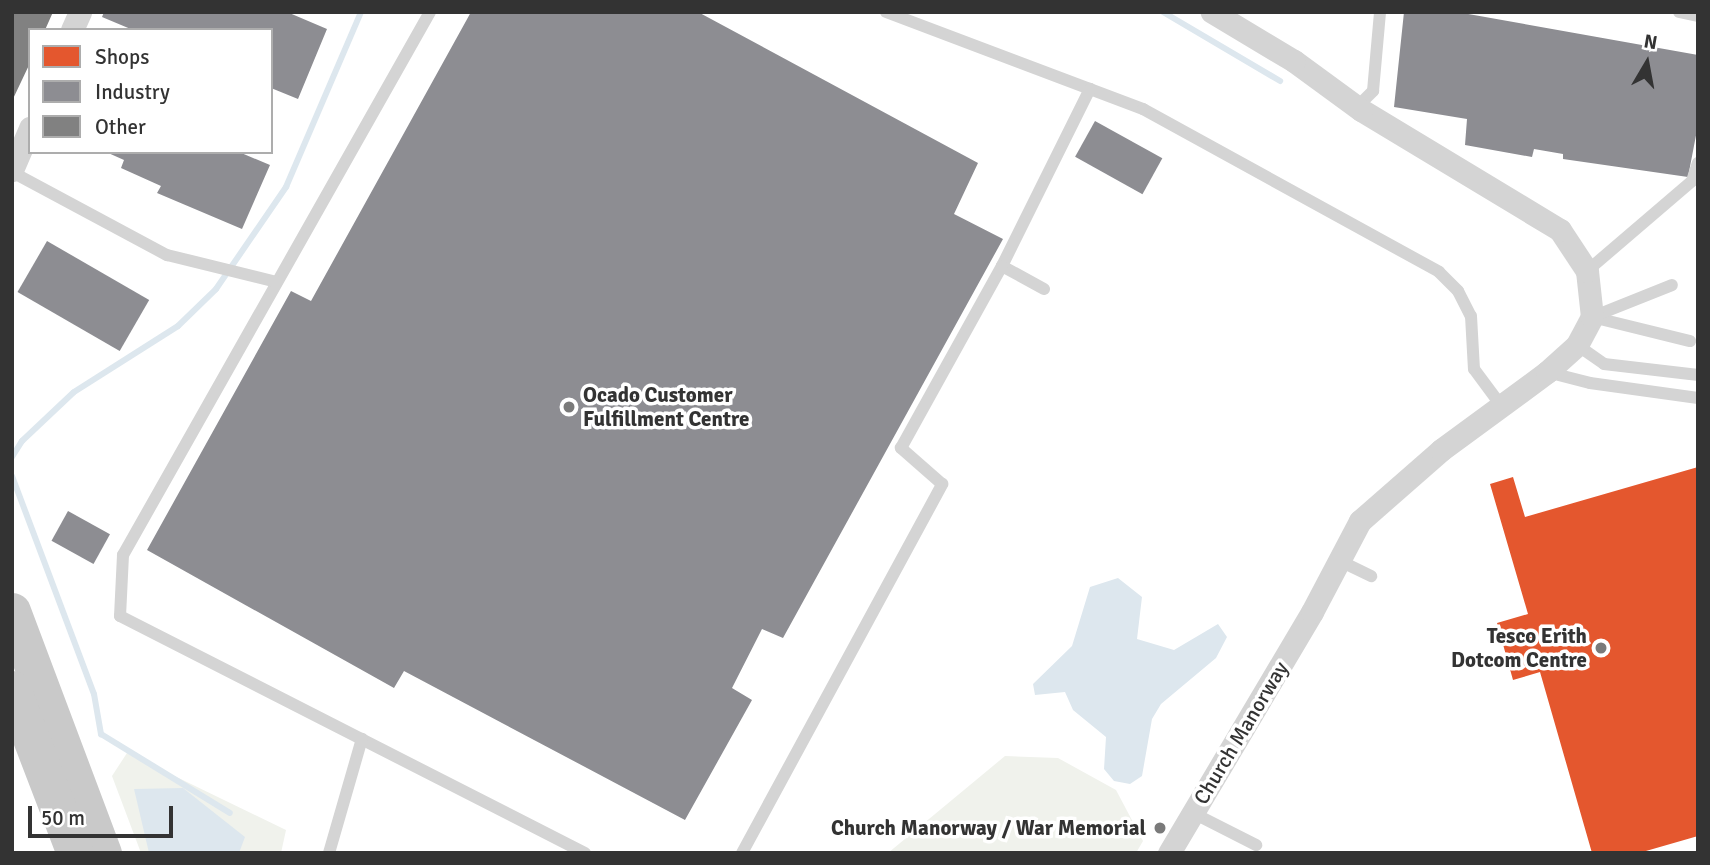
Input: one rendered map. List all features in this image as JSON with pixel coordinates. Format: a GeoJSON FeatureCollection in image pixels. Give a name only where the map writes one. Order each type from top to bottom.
{"type":"FeatureCollection","features":[{"type":"Feature","properties":{"kind":"main road"},"geometry":{"type":"LineString","coordinates":[[12,611],[103,853]]}},
{"type":"Feature","properties":{"kind":"main road"},"geometry":{"type":"LineString","coordinates":[[12,689],[75,853]]}},
{"type":"Feature","properties":{"kind":"street"},"geometry":{"type":"LineString","coordinates":[[73,28],[80,12]]}},
{"type":"Feature","properties":{"kind":"street"},"geometry":{"type":"LineString","coordinates":[[1212,12],[1294,61],[1357,107],[1560,230],[1587,271],[1592,317]]}},
{"type":"Feature","properties":{"kind":"street","name":"Church Manorway"},"geometry":{"type":"LineString","coordinates":[[1169,853],[1312,612],[1360,521],[1379,501],[1500,404],[1547,372],[1577,345],[1592,317]]}},
{"type":"Feature","properties":{"kind":"lane"},"geometry":{"type":"LineString","coordinates":[[430,12],[123,555],[120,615],[585,853]]}},
{"type":"Feature","properties":{"kind":"lane"},"geometry":{"type":"LineString","coordinates":[[886,12],[1143,109],[1439,272],[1458,290],[1471,316],[1474,369],[1500,404]]}},
{"type":"Feature","properties":{"kind":"lane"},"geometry":{"type":"LineString","coordinates":[[1357,107],[1373,91],[1380,12]]}},
{"type":"Feature","properties":{"kind":"lane"},"geometry":{"type":"LineString","coordinates":[[1679,12],[1698,16]]}},
{"type":"Feature","properties":{"kind":"lane"},"geometry":{"type":"LineString","coordinates":[[742,853],[942,484],[901,448],[1002,266],[1090,89]]}},
{"type":"Feature","properties":{"kind":"lane"},"geometry":{"type":"LineString","coordinates":[[18,153],[167,255],[278,282]]}},
{"type":"Feature","properties":{"kind":"lane"},"geometry":{"type":"LineString","coordinates":[[1587,271],[1692,181],[1698,163]]}},
{"type":"Feature","properties":{"kind":"lane"},"geometry":{"type":"LineString","coordinates":[[1002,266],[1044,289]]}},
{"type":"Feature","properties":{"kind":"lane"},"geometry":{"type":"LineString","coordinates":[[1592,317],[1672,285]]}},
{"type":"Feature","properties":{"kind":"lane"},"geometry":{"type":"LineString","coordinates":[[1592,317],[1690,341]]}},
{"type":"Feature","properties":{"kind":"lane"},"geometry":{"type":"LineString","coordinates":[[1577,345],[1604,364],[1698,375]]}},
{"type":"Feature","properties":{"kind":"lane"},"geometry":{"type":"LineString","coordinates":[[1547,372],[1590,383],[1698,398]]}},
{"type":"Feature","properties":{"kind":"lane"},"geometry":{"type":"LineString","coordinates":[[1338,560],[1371,576]]}},
{"type":"Feature","properties":{"kind":"lane"},"geometry":{"type":"LineString","coordinates":[[329,853],[362,739]]}},
{"type":"Feature","properties":{"kind":"lane"},"geometry":{"type":"LineString","coordinates":[[1192,813],[1256,845]]}},
{"type":"Feature","properties":{"kind":"shaded area"},"geometry":{"type":"Polygon","coordinates":[[[1118,578],[1142,597],[1137,639],[1174,650],[1218,624],[1227,637],[1216,658],[1161,704],[1152,719],[1142,776],[1130,784],[1114,781],[1104,769],[1106,737],[1073,710],[1065,692],[1035,695],[1033,684],[1072,646],[1090,587],[1118,578]]]}},
{"type":"Feature","properties":{"kind":"shaded area"},"geometry":{"type":"Polygon","coordinates":[[[127,753],[286,830],[281,853],[141,853],[112,776],[127,753]]]}},
{"type":"Feature","properties":{"kind":"shaded area"},"geometry":{"type":"Polygon","coordinates":[[[1005,756],[1058,758],[1116,790],[1143,841],[1136,853],[888,853],[1005,756]]]}},
{"type":"Feature","properties":{"kind":"shaded area"},"geometry":{"type":"Polygon","coordinates":[[[183,788],[245,837],[239,853],[149,853],[134,789],[183,788]]]}},
{"type":"Feature","properties":{"kind":"building: Shops","name":"Tesco Erith Dotcom Centre"},"geometry":{"type":"Polygon","coordinates":[[[1698,467],[1698,836],[1639,853],[1592,853],[1540,672],[1513,680],[1497,623],[1528,614],[1490,484],[1513,477],[1525,517],[1698,467]]]}},
{"type":"Feature","properties":{"kind":"building: Industry"},"geometry":{"type":"Polygon","coordinates":[[[104,12],[287,12],[327,29],[298,99],[273,89],[273,28],[128,28],[102,17],[104,12]]]}},
{"type":"Feature","properties":{"kind":"building: Industry","name":"Ocado Customer Fulfillment Centre"},"geometry":{"type":"Polygon","coordinates":[[[471,12],[698,12],[978,163],[954,214],[1003,239],[783,638],[762,629],[732,688],[752,700],[685,820],[404,671],[394,688],[147,550],[291,291],[311,301],[471,12]]]}},
{"type":"Feature","properties":{"kind":"building: Industry"},"geometry":{"type":"Polygon","coordinates":[[[1404,12],[1457,12],[1698,55],[1698,125],[1688,177],[1563,159],[1563,154],[1534,149],[1532,157],[1465,145],[1467,119],[1394,107],[1404,12]]]}},
{"type":"Feature","properties":{"kind":"building: Industry"},"geometry":{"type":"Polygon","coordinates":[[[1095,121],[1162,158],[1142,194],[1075,157],[1095,121]]]}},
{"type":"Feature","properties":{"kind":"building: Industry"},"geometry":{"type":"Polygon","coordinates":[[[110,154],[244,154],[270,165],[242,229],[157,193],[161,186],[121,168],[124,160],[110,154]]]}},
{"type":"Feature","properties":{"kind":"building: Industry"},"geometry":{"type":"Polygon","coordinates":[[[47,241],[149,300],[120,351],[18,292],[47,241]]]}},
{"type":"Feature","properties":{"kind":"building: Industry"},"geometry":{"type":"Polygon","coordinates":[[[68,511],[110,534],[93,564],[52,541],[68,511]]]}},
{"type":"Feature","properties":{"kind":"building: Other"},"geometry":{"type":"Polygon","coordinates":[[[12,12],[53,12],[46,28],[28,28],[28,67],[12,101],[12,12]]]}},
{"type":"Feature","properties":{"kind":"waterway"},"geometry":{"type":"LineString","coordinates":[[12,457],[22,441],[74,392],[178,326],[216,289],[286,187],[361,12]]}},
{"type":"Feature","properties":{"kind":"waterway"},"geometry":{"type":"LineString","coordinates":[[1163,12],[1280,81]]}},
{"type":"Feature","properties":{"kind":"waterway"},"geometry":{"type":"LineString","coordinates":[[12,476],[94,694],[101,734],[230,813]]}},
{"type":"Feature","properties":{"kind":"place","name":"Ocado Customer Fulfillment Centre"},"geometry":{"type":"Point","coordinates":[569,407]}},
{"type":"Feature","properties":{"kind":"place","name":"Tesco Erith Dotcom Centre"},"geometry":{"type":"Point","coordinates":[1601,648]}},
{"type":"Feature","properties":{"kind":"place","name":"Church Manorway / War Memorial"},"geometry":{"type":"Point","coordinates":[1160,828]}}]}
